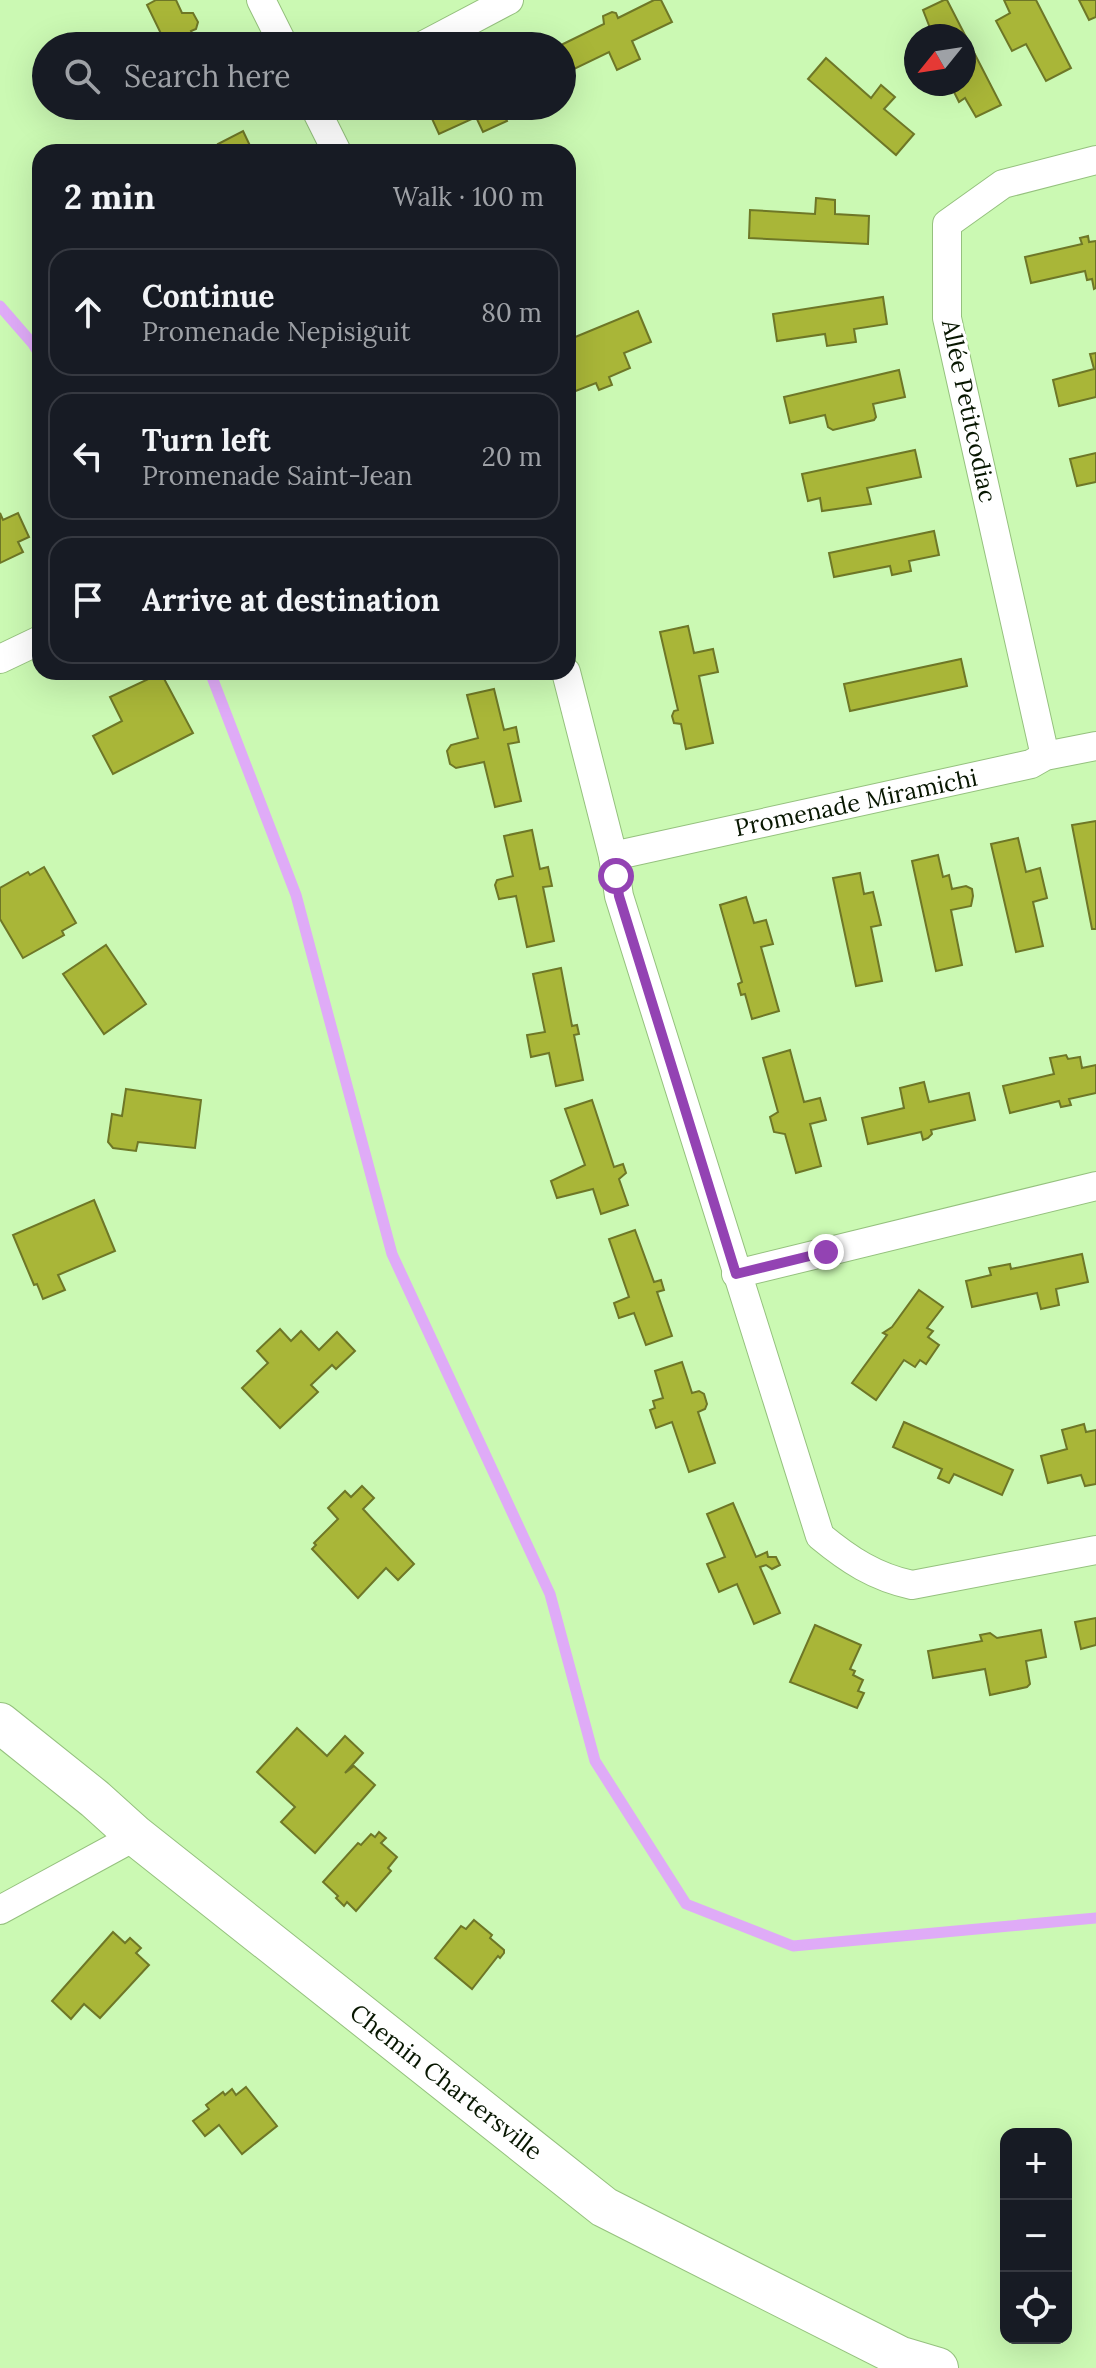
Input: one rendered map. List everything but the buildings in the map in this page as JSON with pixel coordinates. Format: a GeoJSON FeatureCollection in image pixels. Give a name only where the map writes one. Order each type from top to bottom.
{"type":"FeatureCollection","features":[{"type":"Feature","properties":{"kind":"street"},"geometry":{"type":"LineString","coordinates":[[261,0],[277,32]]}},
{"type":"Feature","properties":{"kind":"street"},"geometry":{"type":"LineString","coordinates":[[448,32],[509,0]]}},
{"type":"Feature","properties":{"kind":"street"},"geometry":{"type":"LineString","coordinates":[[321,120],[333,144]]}},
{"type":"Feature","properties":{"kind":"street","name":"Allée Petitcodiac"},"geometry":{"type":"LineString","coordinates":[[1045,756],[947,318],[947,224],[1003,184],[1096,160]]}},
{"type":"Feature","properties":{"kind":"street"},"geometry":{"type":"LineString","coordinates":[[0,659],[32,644]]}},
{"type":"Feature","properties":{"kind":"street"},"geometry":{"type":"LineString","coordinates":[[568,680],[613,856],[619,896],[820,1536],[849,1560],[887,1579],[912,1585],[1096,1550]]}},
{"type":"Feature","properties":{"kind":"street","name":"Promenade Miramichi"},"geometry":{"type":"LineString","coordinates":[[613,856],[1031,764],[1045,756],[1096,746]]}},
{"type":"Feature","properties":{"kind":"street"},"geometry":{"type":"LineString","coordinates":[[736,1274],[1096,1186]]}},
{"type":"Feature","properties":{"kind":"street","name":"Chemin Chartersville"},"geometry":{"type":"LineString","coordinates":[[0,1723],[136,1836],[604,2207],[901,2357],[938,2368]]}},
{"type":"Feature","properties":{"kind":"street"},"geometry":{"type":"LineString","coordinates":[[0,1910],[136,1836]]}},
{"type":"Feature","properties":{"kind":"waterway"},"geometry":{"type":"LineString","coordinates":[[0,306],[32,343]]}},
{"type":"Feature","properties":{"kind":"waterway"},"geometry":{"type":"LineString","coordinates":[[213,680],[296,895],[392,1254],[550,1594],[595,1761],[686,1904],[793,1946],[1096,1918]]}},
{"type":"Feature","properties":{"kind":"route"},"geometry":{"type":"LineString","coordinates":[[616,876],[619,896],[736,1274],[826,1252]]}}]}
